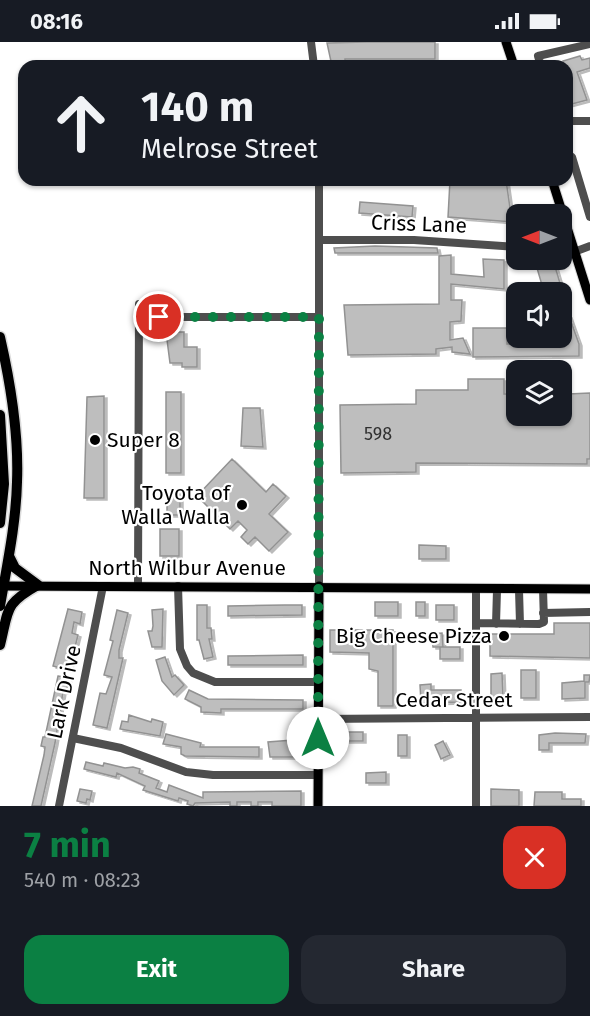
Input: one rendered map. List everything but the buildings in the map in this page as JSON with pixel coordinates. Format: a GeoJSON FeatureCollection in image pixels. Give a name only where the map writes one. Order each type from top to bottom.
{"type":"FeatureCollection","features":[{"type":"Feature","properties":{"kind":"highway"},"geometry":{"type":"LineString","coordinates":[[0,337],[9,375],[17,437],[17,484],[9,556],[0,606]]}},
{"type":"Feature","properties":{"kind":"highway"},"geometry":{"type":"LineString","coordinates":[[0,415],[4,484],[0,524]]}},
{"type":"Feature","properties":{"kind":"highway"},"geometry":{"type":"LineString","coordinates":[[0,645],[9,608],[16,598],[38,585],[15,568],[9,556]]}},
{"type":"Feature","properties":{"kind":"main road"},"geometry":{"type":"LineString","coordinates":[[506,42],[512,60]]}},
{"type":"Feature","properties":{"kind":"main road"},"geometry":{"type":"LineString","coordinates":[[554,186],[590,300]]}},
{"type":"Feature","properties":{"kind":"main road","name":"North Wilbur Avenue"},"geometry":{"type":"LineString","coordinates":[[2,586],[590,589]]}},
{"type":"Feature","properties":{"kind":"main road"},"geometry":{"type":"LineString","coordinates":[[318,586],[318,806]]}},
{"type":"Feature","properties":{"kind":"street"},"geometry":{"type":"LineString","coordinates":[[311,42],[313,60]]}},
{"type":"Feature","properties":{"kind":"street"},"geometry":{"type":"LineString","coordinates":[[539,60],[538,56],[590,44]]}},
{"type":"Feature","properties":{"kind":"street"},"geometry":{"type":"LineString","coordinates":[[573,121],[590,121]]}},
{"type":"Feature","properties":{"kind":"street"},"geometry":{"type":"LineString","coordinates":[[573,160],[590,217]]}},
{"type":"Feature","properties":{"kind":"street"},"geometry":{"type":"LineString","coordinates":[[580,182],[590,179]]}},
{"type":"Feature","properties":{"kind":"street"},"geometry":{"type":"LineString","coordinates":[[318,586],[319,186]]}},
{"type":"Feature","properties":{"kind":"street","name":"Criss Lane"},"geometry":{"type":"LineString","coordinates":[[320,240],[414,240],[506,246]]}},
{"type":"Feature","properties":{"kind":"street"},"geometry":{"type":"LineString","coordinates":[[574,252],[590,246]]}},
{"type":"Feature","properties":{"kind":"street"},"geometry":{"type":"LineString","coordinates":[[138,586],[139,304]]}},
{"type":"Feature","properties":{"kind":"street"},"geometry":{"type":"LineString","coordinates":[[139,317],[319,317]]}},
{"type":"Feature","properties":{"kind":"street","name":"Lark Drive"},"geometry":{"type":"LineString","coordinates":[[59,806],[103,586]]}},
{"type":"Feature","properties":{"kind":"street"},"geometry":{"type":"LineString","coordinates":[[178,586],[180,649],[193,672],[215,682],[318,682]]}},
{"type":"Feature","properties":{"kind":"street"},"geometry":{"type":"LineString","coordinates":[[476,590],[476,806]]}},
{"type":"Feature","properties":{"kind":"street"},"geometry":{"type":"LineString","coordinates":[[496,624],[497,590]]}},
{"type":"Feature","properties":{"kind":"street"},"geometry":{"type":"LineString","coordinates":[[519,590],[520,624]]}},
{"type":"Feature","properties":{"kind":"street"},"geometry":{"type":"LineString","coordinates":[[476,623],[539,624],[544,622],[543,590]]}},
{"type":"Feature","properties":{"kind":"street"},"geometry":{"type":"LineString","coordinates":[[543,613],[590,612]]}},
{"type":"Feature","properties":{"kind":"street","name":"Cedar Street"},"geometry":{"type":"LineString","coordinates":[[318,719],[590,717]]}},
{"type":"Feature","properties":{"kind":"street"},"geometry":{"type":"LineString","coordinates":[[73,738],[121,748],[186,772],[213,775],[318,775]]}},
{"type":"Feature","properties":{"kind":"place","name":"Super 8"},"geometry":{"type":"Point","coordinates":[95,440]}},
{"type":"Feature","properties":{"kind":"place","name":"Toyota of Walla Walla"},"geometry":{"type":"Point","coordinates":[242,505]}},
{"type":"Feature","properties":{"kind":"place","name":"Big Cheese Pizza"},"geometry":{"type":"Point","coordinates":[504,636]}},
{"type":"Feature","properties":{"kind":"route"},"geometry":{"type":"LineString","coordinates":[[159,317],[319,317],[318,738]]}}]}
